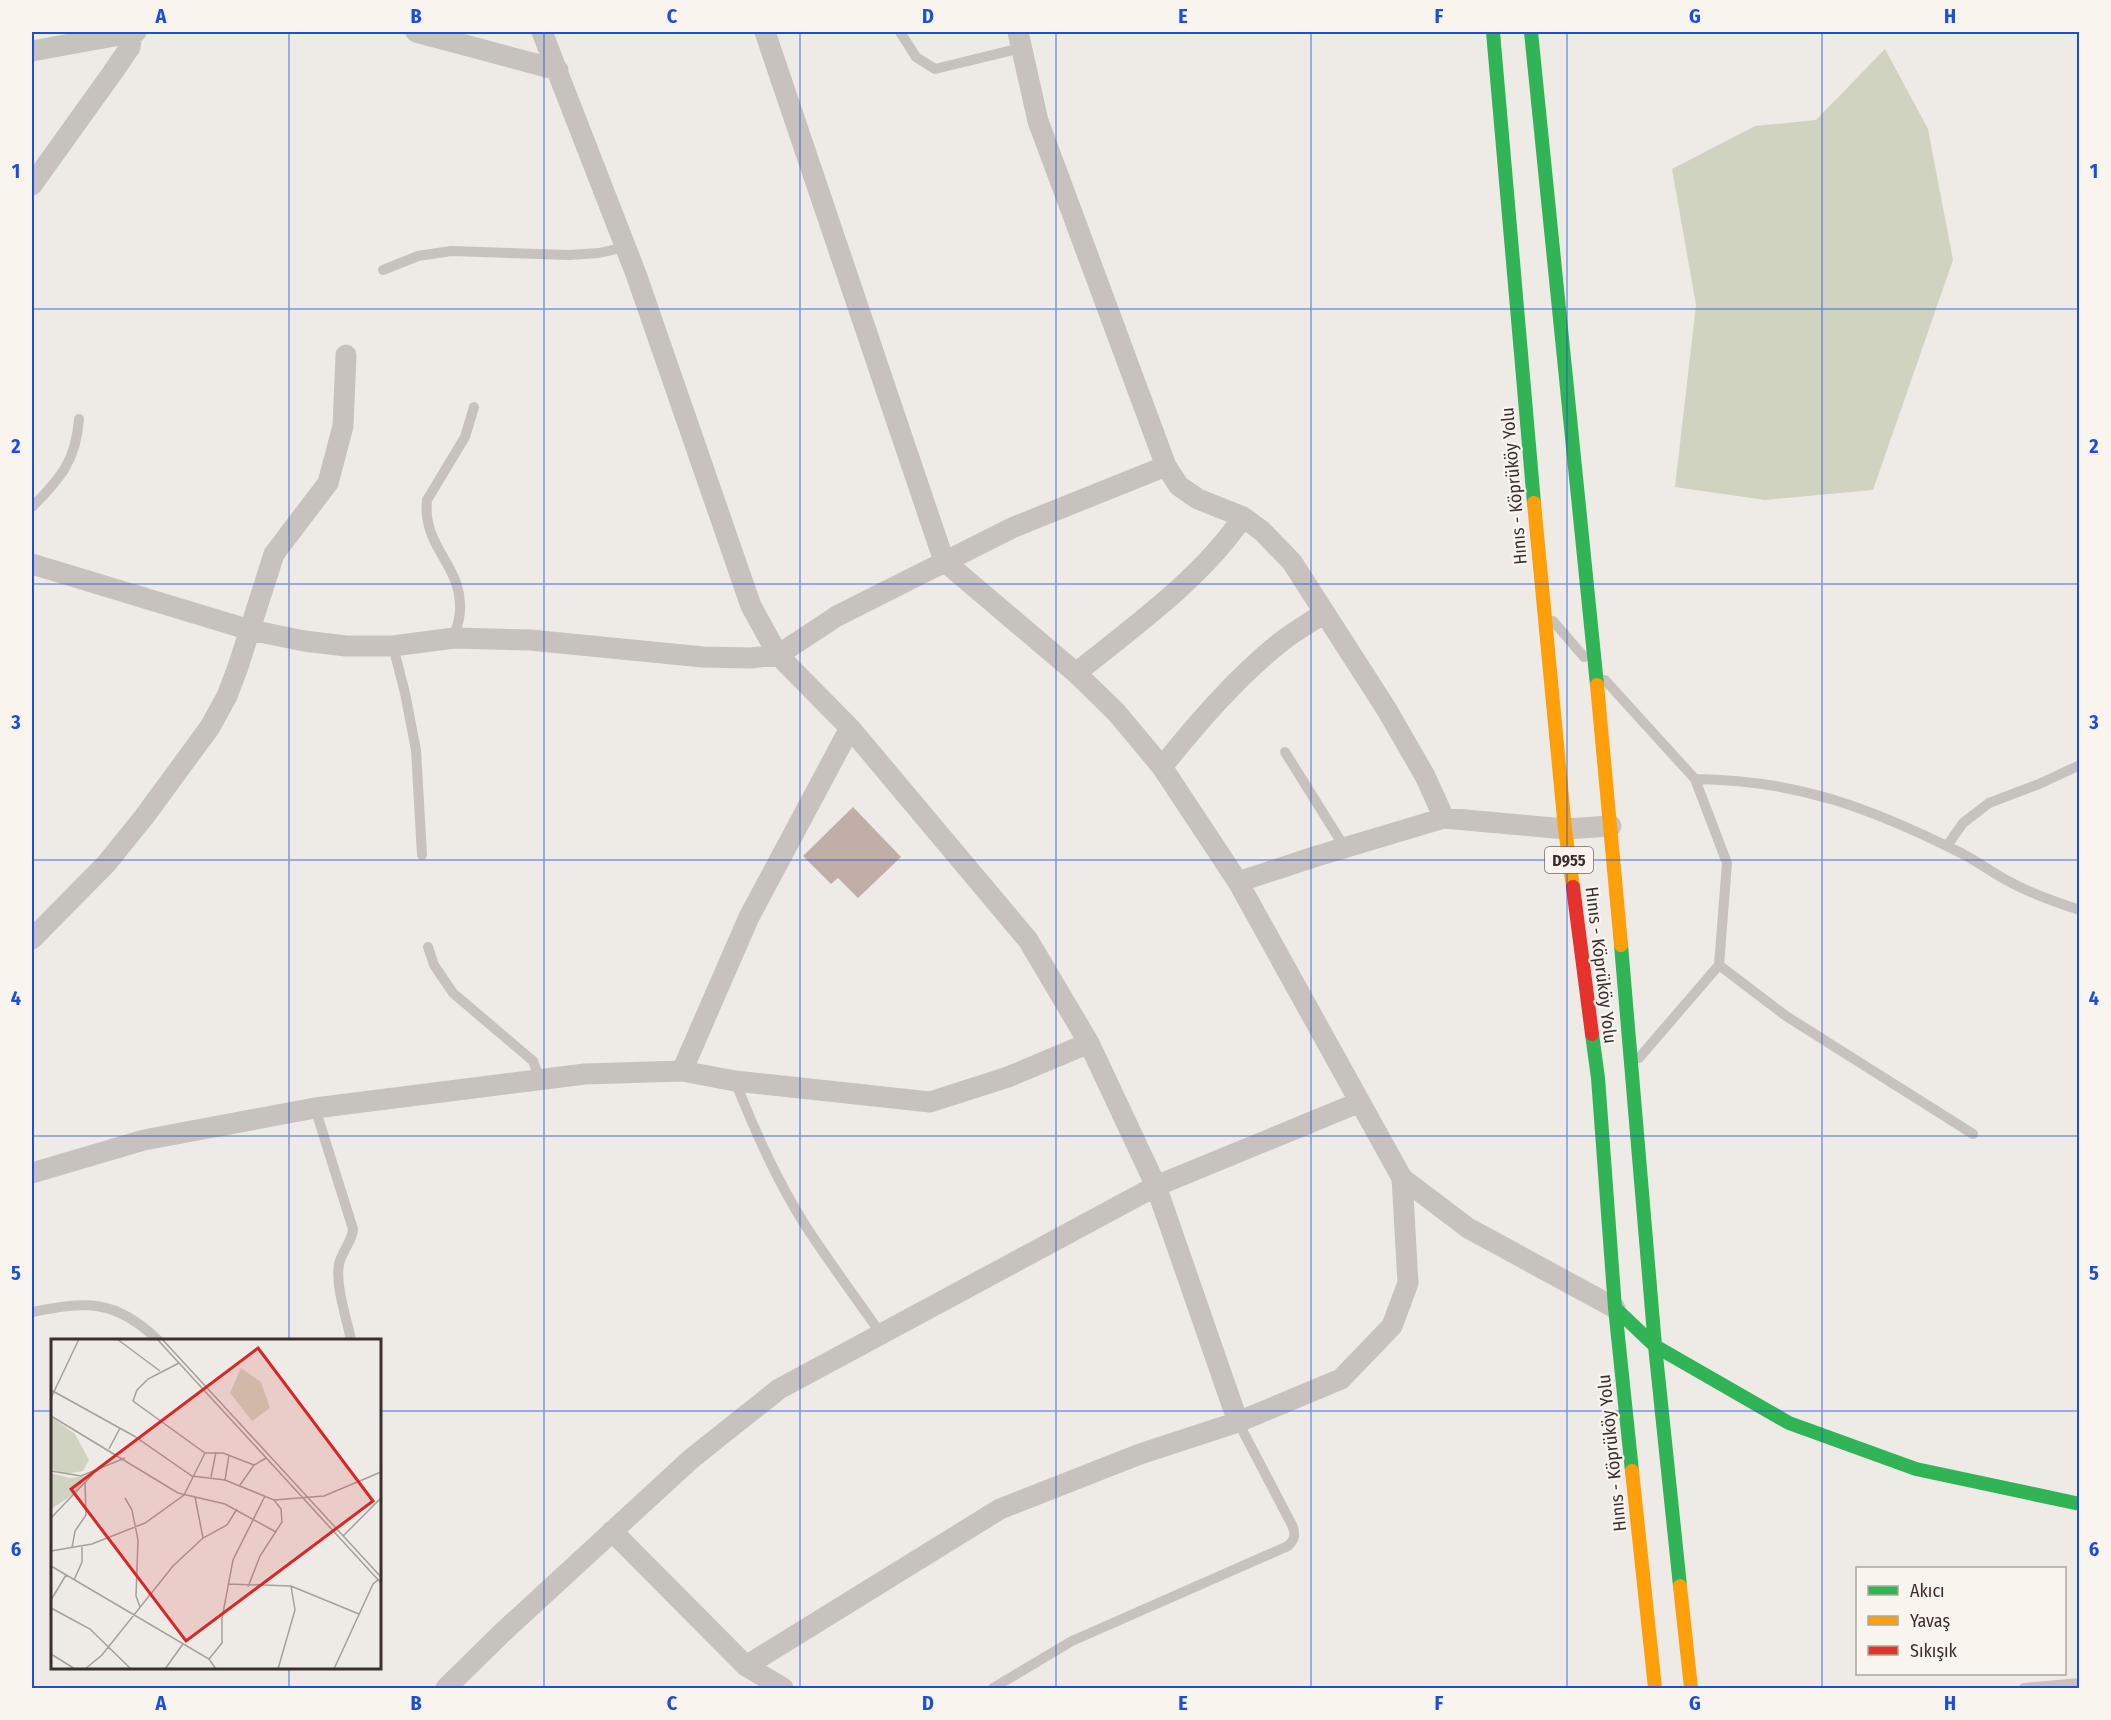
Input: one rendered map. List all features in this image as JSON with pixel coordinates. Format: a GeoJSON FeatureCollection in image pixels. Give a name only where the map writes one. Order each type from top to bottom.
{"type":"FeatureCollection","features":[{"type":"Feature","properties":{"kind":"main road","name":"Hınıs - Köprüköy Yolu"},"geometry":{"type":"LineString","coordinates":[[1493,32],[1543,610],[1565,830],[1604,1077],[1615,1308],[1655,1689]]}},
{"type":"Feature","properties":{"kind":"main road","name":"Hınıs - Köprüköy Yolu"},"geometry":{"type":"LineString","coordinates":[[1531,32],[1611,826],[1626,1069],[1691,1689]]}},
{"type":"Feature","properties":{"kind":"main road"},"geometry":{"type":"LineString","coordinates":[[1615,1308],[1655,1346],[1789,1423],[1916,1469],[2079,1504]]}},
{"type":"Feature","properties":{"kind":"street"},"geometry":{"type":"LineString","coordinates":[[32,51],[134,32],[130,47],[32,185]]}},
{"type":"Feature","properties":{"kind":"street"},"geometry":{"type":"LineString","coordinates":[[416,32],[558,70]]}},
{"type":"Feature","properties":{"kind":"street"},"geometry":{"type":"LineString","coordinates":[[542,32],[625,247],[752,606],[778,655],[850,728],[1028,940],[1089,1043],[1156,1186],[1238,1422]]}},
{"type":"Feature","properties":{"kind":"street"},"geometry":{"type":"LineString","coordinates":[[765,32],[944,561],[1076,673],[1116,712],[1162,767],[1238,882],[1402,1178],[1468,1228],[1615,1308]]}},
{"type":"Feature","properties":{"kind":"street"},"geometry":{"type":"LineString","coordinates":[[1020,40],[1038,121],[1166,466],[1179,486],[1198,499],[1243,517],[1262,531],[1292,562],[1393,720],[1425,776],[1444,818]]}},
{"type":"Feature","properties":{"kind":"street"},"geometry":{"type":"LineString","coordinates":[[32,939],[106,864],[186,763],[210,727],[238,667],[274,554],[328,483],[343,426],[346,355]]}},
{"type":"Feature","properties":{"kind":"street"},"geometry":{"type":"LineString","coordinates":[[32,564],[250,630],[304,641],[346,646],[393,646],[454,638],[530,639],[703,657],[751,658],[778,655],[837,616],[1014,526],[1166,466]]}},
{"type":"Feature","properties":{"kind":"street"},"geometry":{"type":"LineString","coordinates":[[1076,673],[1205,564],[1231,535],[1243,517]]}},
{"type":"Feature","properties":{"kind":"street"},"geometry":{"type":"LineString","coordinates":[[1162,767],[1196,725],[1242,678],[1283,640],[1324,613]]}},
{"type":"Feature","properties":{"kind":"street"},"geometry":{"type":"LineString","coordinates":[[682,1071],[749,916],[850,728]]}},
{"type":"Feature","properties":{"kind":"street"},"geometry":{"type":"LineString","coordinates":[[1238,882],[1444,818],[1565,830],[1611,826]]}},
{"type":"Feature","properties":{"kind":"street"},"geometry":{"type":"LineString","coordinates":[[32,1173],[144,1140],[315,1108],[585,1074],[682,1071],[735,1081],[930,1102],[1008,1077],[1089,1043]]}},
{"type":"Feature","properties":{"kind":"street"},"geometry":{"type":"LineString","coordinates":[[446,1689],[503,1632],[691,1459],[779,1389],[1156,1186],[1360,1101]]}},
{"type":"Feature","properties":{"kind":"street"},"geometry":{"type":"LineString","coordinates":[[746,1666],[1000,1509],[1140,1454],[1238,1422],[1341,1379],[1392,1326],[1408,1283],[1402,1178]]}},
{"type":"Feature","properties":{"kind":"street"},"geometry":{"type":"LineString","coordinates":[[612,1532],[746,1666],[783,1689]]}},
{"type":"Feature","properties":{"kind":"lane"},"geometry":{"type":"LineString","coordinates":[[900,32],[916,57],[935,69],[1020,40]]}},
{"type":"Feature","properties":{"kind":"lane"},"geometry":{"type":"LineString","coordinates":[[383,270],[418,256],[451,251],[568,255],[598,253],[625,247]]}},
{"type":"Feature","properties":{"kind":"lane"},"geometry":{"type":"LineString","coordinates":[[454,638],[460,612],[457,585],[447,561],[433,541],[426,522],[426,511],[427,500],[465,437],[474,407]]}},
{"type":"Feature","properties":{"kind":"lane"},"geometry":{"type":"LineString","coordinates":[[32,507],[67,467],[77,440],[79,419]]}},
{"type":"Feature","properties":{"kind":"lane"},"geometry":{"type":"LineString","coordinates":[[1543,610],[1695,779],[1727,863],[1719,965],[1626,1069]]}},
{"type":"Feature","properties":{"kind":"lane"},"geometry":{"type":"LineString","coordinates":[[393,646],[416,750],[422,855]]}},
{"type":"Feature","properties":{"kind":"lane"},"geometry":{"type":"LineString","coordinates":[[1285,752],[1345,848]]}},
{"type":"Feature","properties":{"kind":"lane"},"geometry":{"type":"LineString","coordinates":[[1947,846],[1963,823],[1989,803],[2039,784],[2079,765]]}},
{"type":"Feature","properties":{"kind":"lane"},"geometry":{"type":"LineString","coordinates":[[1695,779],[1752,781],[1816,794],[1887,818],[1947,846],[2010,882],[2042,897],[2079,910]]}},
{"type":"Feature","properties":{"kind":"lane"},"geometry":{"type":"LineString","coordinates":[[428,947],[434,964],[453,993],[533,1061],[540,1080]]}},
{"type":"Feature","properties":{"kind":"lane"},"geometry":{"type":"LineString","coordinates":[[1719,965],[1786,1016],[1973,1134]]}},
{"type":"Feature","properties":{"kind":"lane"},"geometry":{"type":"LineString","coordinates":[[735,1081],[754,1131],[776,1175],[805,1225],[881,1334]]}},
{"type":"Feature","properties":{"kind":"lane"},"geometry":{"type":"LineString","coordinates":[[315,1108],[353,1229],[338,1273],[351,1339]]}},
{"type":"Feature","properties":{"kind":"lane"},"geometry":{"type":"LineString","coordinates":[[32,1312],[70,1304],[104,1307],[132,1319],[156,1339]]}},
{"type":"Feature","properties":{"kind":"lane"},"geometry":{"type":"LineString","coordinates":[[993,1689],[1072,1641],[1288,1546],[1292,1542],[1295,1531],[1238,1422]]}},
{"type":"Feature","properties":{"kind":"lane"},"geometry":{"type":"LineString","coordinates":[[2024,1689],[2079,1683]]}},
{"type":"Feature","properties":{"kind":"green space"},"geometry":{"type":"Polygon","coordinates":[[[1885,49],[1928,129],[1953,260],[1873,490],[1765,500],[1675,487],[1696,305],[1672,169],[1755,126],[1816,120],[1885,49]]]}},
{"type":"Feature","properties":{"kind":"building"},"geometry":{"type":"Polygon","coordinates":[[[853,807],[901,857],[858,898],[838,878],[831,884],[803,856],[853,807]]]}},
{"type":"Feature","properties":{"kind":"traffic: fast"},"geometry":{"type":"LineString","coordinates":[[1493,32],[1534,503]]}},
{"type":"Feature","properties":{"kind":"traffic: fast"},"geometry":{"type":"LineString","coordinates":[[1531,32],[1597,685]]}},
{"type":"Feature","properties":{"kind":"traffic: fast"},"geometry":{"type":"LineString","coordinates":[[1621,945],[1655,1346],[1680,1586]]}},
{"type":"Feature","properties":{"kind":"traffic: fast"},"geometry":{"type":"LineString","coordinates":[[1592,1034],[1598,1078],[1615,1308],[1632,1471]]}},
{"type":"Feature","properties":{"kind":"traffic: fast"},"geometry":{"type":"LineString","coordinates":[[1615,1308],[1655,1346],[1789,1423],[1916,1469],[2080,1504]]}},
{"type":"Feature","properties":{"kind":"traffic: slow"},"geometry":{"type":"LineString","coordinates":[[1534,503],[1565,829],[1573,887]]}},
{"type":"Feature","properties":{"kind":"traffic: slow"},"geometry":{"type":"LineString","coordinates":[[1597,685],[1621,945]]}},
{"type":"Feature","properties":{"kind":"traffic: slow"},"geometry":{"type":"LineString","coordinates":[[1632,1471],[1655,1688]]}},
{"type":"Feature","properties":{"kind":"traffic: slow"},"geometry":{"type":"LineString","coordinates":[[1680,1586],[1691,1688]]}},
{"type":"Feature","properties":{"kind":"traffic: jam"},"geometry":{"type":"LineString","coordinates":[[1573,887],[1592,1034]]}}]}
